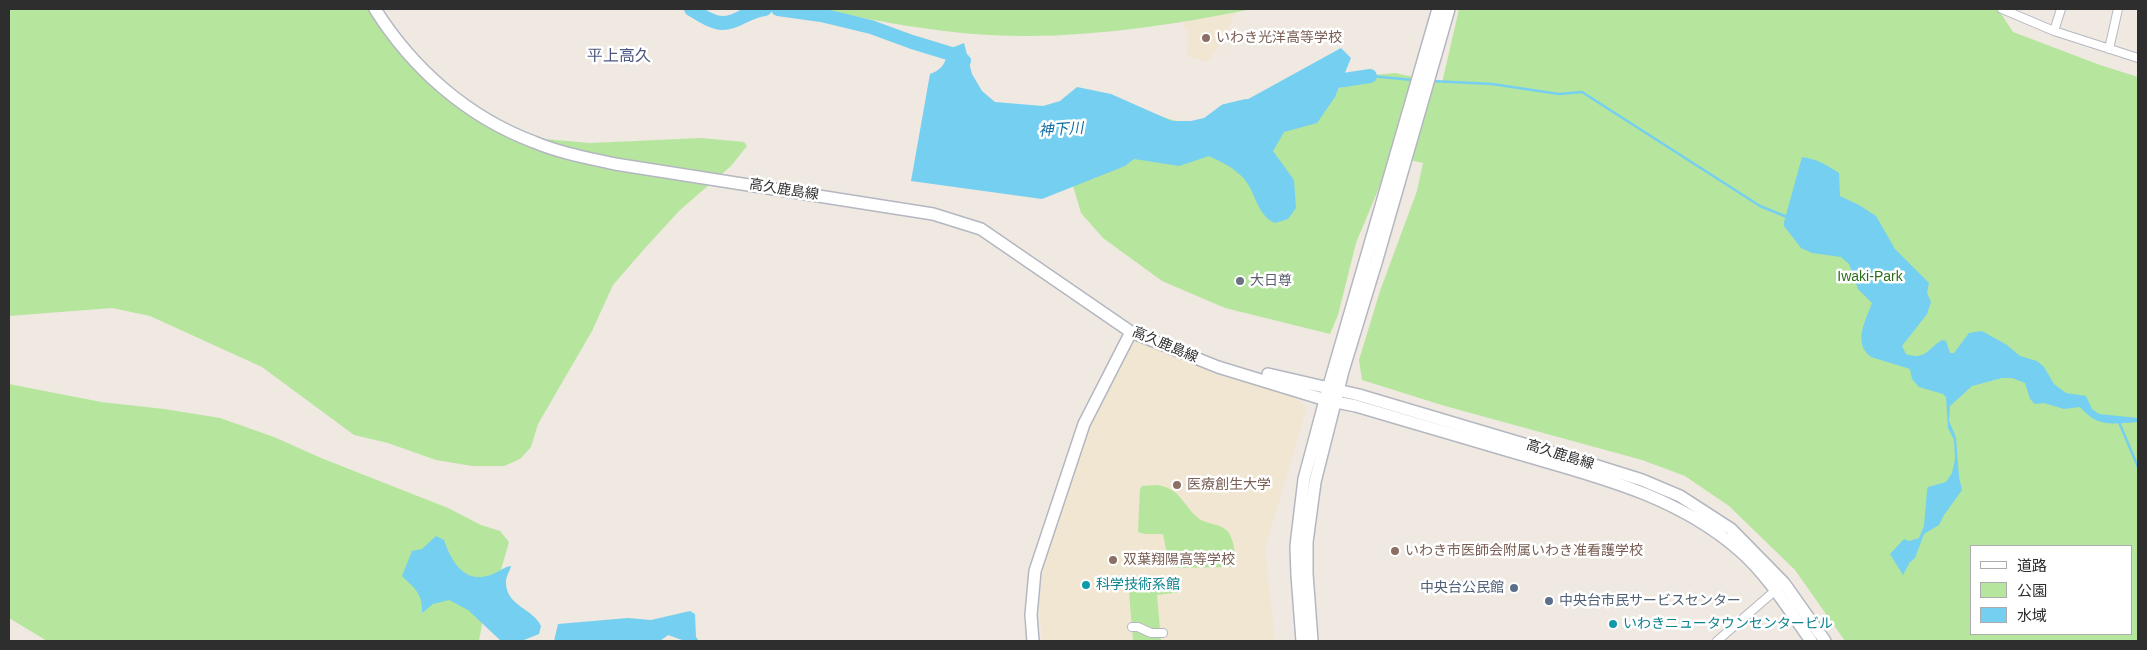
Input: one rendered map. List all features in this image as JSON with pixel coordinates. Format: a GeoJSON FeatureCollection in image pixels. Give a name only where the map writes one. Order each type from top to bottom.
{"type":"FeatureCollection","features":[{"type":"Feature","properties":{"kind":"main road","name":"高久鹿島線"},"geometry":{"type":"LineString","coordinates":[[374,9],[398,44],[442,88],[474,110],[532,142],[579,157],[615,164],[933,214],[962,221],[981,229],[1131,332],[1186,355],[1218,367],[1332,395],[1591,464],[1642,480],[1680,496],[1731,529],[1825,641]]}},
{"type":"Feature","properties":{"kind":"main road"},"geometry":{"type":"LineString","coordinates":[[1312,641],[1306,574],[1309,515],[1332,395],[1438,9]]}},
{"type":"Feature","properties":{"kind":"main road"},"geometry":{"type":"LineString","coordinates":[[1302,641],[1296,575],[1299,515],[1304,479],[1332,395],[1449,9]]}},
{"type":"Feature","properties":{"kind":"main road"},"geometry":{"type":"LineString","coordinates":[[1033,641],[1031,615],[1036,571],[1084,424],[1131,332]]}},
{"type":"Feature","properties":{"kind":"main road","name":"高久鹿島線"},"geometry":{"type":"LineString","coordinates":[[1780,587],[1811,641]]}},
{"type":"Feature","properties":{"kind":"street"},"geometry":{"type":"LineString","coordinates":[[2002,9],[2054,31],[2138,58]]}},
{"type":"Feature","properties":{"kind":"street"},"geometry":{"type":"LineString","coordinates":[[2054,31],[2061,9]]}},
{"type":"Feature","properties":{"kind":"street"},"geometry":{"type":"LineString","coordinates":[[2108,49],[2118,9]]}},
{"type":"Feature","properties":{"kind":"street"},"geometry":{"type":"LineString","coordinates":[[1718,641],[1780,587]]}},
{"type":"Feature","properties":{"kind":"street"},"geometry":{"type":"LineString","coordinates":[[1132,626],[1151,633],[1163,633]]}},
{"type":"Feature","properties":{"kind":"shaded area","name":"いわき光洋高等学校"},"geometry":{"type":"Polygon","coordinates":[[[1237,9],[1221,44],[1207,62],[1187,56],[1188,32],[1183,27],[1186,17],[1237,9]]]}},
{"type":"Feature","properties":{"kind":"shaded area","name":"医療創生大学"},"geometry":{"type":"Polygon","coordinates":[[[1134,339],[1217,374],[1287,392],[1307,407],[1265,549],[1275,641],[1042,641],[1039,606],[1043,570],[1053,535],[1099,406],[1134,339]]]}},
{"type":"Feature","properties":{"kind":"green space"},"geometry":{"type":"Polygon","coordinates":[[[9,9],[369,9],[439,82],[506,126],[545,139],[590,143],[701,138],[744,142],[747,146],[731,166],[680,210],[613,285],[592,331],[538,424],[531,447],[520,459],[504,466],[472,466],[436,460],[388,443],[354,435],[262,367],[150,316],[112,308],[9,316],[9,9]]]}},
{"type":"Feature","properties":{"kind":"green space"},"geometry":{"type":"Polygon","coordinates":[[[812,9],[1253,9],[1188,21],[1122,30],[1022,36],[944,31],[812,9]]]}},
{"type":"Feature","properties":{"kind":"green space","name":"Iwaki-Park"},"geometry":{"type":"Polygon","coordinates":[[[1459,9],[1998,9],[2013,32],[2100,65],[2138,77],[2138,641],[1845,641],[1795,570],[1729,506],[1685,476],[1642,460],[1445,406],[1362,380],[1359,360],[1380,291],[1417,191],[1423,163],[1396,157],[1388,166],[1356,243],[1338,315],[1330,334],[1225,308],[1162,281],[1103,238],[1081,213],[1071,179],[1147,113],[1210,130],[1333,92],[1362,76],[1395,73],[1442,83],[1459,9]]]}},
{"type":"Feature","properties":{"kind":"green space"},"geometry":{"type":"Polygon","coordinates":[[[9,384],[101,402],[220,418],[274,437],[321,458],[448,508],[481,525],[500,531],[509,542],[496,587],[482,624],[479,641],[47,641],[9,618],[9,384]]]}},
{"type":"Feature","properties":{"kind":"green space"},"geometry":{"type":"Polygon","coordinates":[[[1157,485],[1171,489],[1176,493],[1198,518],[1222,527],[1229,533],[1234,545],[1235,559],[1233,567],[1173,568],[1169,564],[1163,534],[1138,532],[1140,489],[1142,486],[1157,485]]]}},
{"type":"Feature","properties":{"kind":"green space"},"geometry":{"type":"Polygon","coordinates":[[[1172,579],[1181,592],[1157,595],[1161,641],[1133,641],[1129,592],[1137,591],[1136,580],[1172,579]]]}},
{"type":"Feature","properties":{"kind":"water"},"geometry":{"type":"Polygon","coordinates":[[[964,43],[972,74],[982,91],[995,102],[1043,106],[1060,101],[1077,87],[1111,94],[1172,121],[1191,121],[1221,114],[1341,48],[1351,58],[1335,97],[1317,123],[1284,132],[1273,151],[1294,180],[1296,208],[1288,219],[1275,223],[1263,214],[1245,180],[1225,164],[1209,156],[1179,166],[1134,159],[1125,166],[1042,199],[911,181],[930,74],[941,67],[949,49],[964,43]]]}},
{"type":"Feature","properties":{"kind":"water"},"geometry":{"type":"Polygon","coordinates":[[[1802,157],[1822,163],[1839,173],[1840,196],[1876,216],[1895,249],[1929,283],[1927,293],[1931,302],[1927,314],[1902,346],[1906,354],[1913,356],[1922,355],[1942,340],[1946,341],[1950,353],[1954,353],[1969,333],[1982,331],[2007,345],[2020,356],[2037,361],[2044,367],[2054,384],[2066,393],[2086,396],[2092,409],[2099,414],[2138,418],[2138,422],[2106,423],[2093,419],[2080,407],[2064,409],[2044,403],[2035,404],[2030,399],[2025,383],[2012,378],[2002,378],[1972,386],[1950,406],[1949,421],[1956,437],[1959,477],[1962,490],[1939,525],[1924,534],[1915,558],[1910,562],[1903,575],[1890,554],[1904,539],[1909,541],[1919,538],[1924,526],[1928,487],[1946,482],[1952,473],[1955,459],[1954,440],[1948,428],[1946,397],[1943,394],[1919,387],[1912,379],[1910,369],[1871,357],[1865,351],[1862,345],[1862,331],[1872,303],[1858,289],[1849,264],[1841,257],[1812,253],[1801,248],[1784,226],[1802,157]]]}},
{"type":"Feature","properties":{"kind":"water"},"geometry":{"type":"Polygon","coordinates":[[[436,536],[444,540],[455,563],[467,574],[483,577],[511,566],[506,579],[507,589],[510,596],[537,620],[541,626],[539,634],[525,641],[501,641],[468,610],[449,600],[433,604],[422,613],[419,596],[402,576],[412,551],[422,549],[436,536]]]}},
{"type":"Feature","properties":{"kind":"water"},"geometry":{"type":"Polygon","coordinates":[[[690,611],[695,614],[696,637],[699,641],[685,641],[668,635],[660,641],[554,641],[558,624],[628,618],[651,620],[690,611]]]}},
{"type":"Feature","properties":{"kind":"waterway","name":"神下川"},"geometry":{"type":"LineString","coordinates":[[691,9],[710,20],[722,23],[735,21],[753,12],[765,9]]}},
{"type":"Feature","properties":{"kind":"waterway","name":"神下川"},"geometry":{"type":"LineString","coordinates":[[778,9],[821,15],[871,27],[958,56],[964,61]]}},
{"type":"Feature","properties":{"kind":"waterway"},"geometry":{"type":"LineString","coordinates":[[1370,76],[1413,80]]}},
{"type":"Feature","properties":{"kind":"waterway","name":"神下川"},"geometry":{"type":"LineString","coordinates":[[1324,83],[1370,76]]}},
{"type":"Feature","properties":{"kind":"waterway"},"geometry":{"type":"LineString","coordinates":[[1431,81],[1492,84],[1559,94],[1582,92],[1760,206],[1787,217]]}},
{"type":"Feature","properties":{"kind":"waterway","name":"神下川"},"geometry":{"type":"LineString","coordinates":[[1205,126],[1225,111],[1246,106]]}},
{"type":"Feature","properties":{"kind":"waterway"},"geometry":{"type":"LineString","coordinates":[[2119,422],[2138,467]]}},
{"type":"Feature","properties":{"kind":"place","name":"いわき光洋高等学校"},"geometry":{"type":"Point","coordinates":[1206,38]}},
{"type":"Feature","properties":{"kind":"place","name":"大日尊"},"geometry":{"type":"Point","coordinates":[1240,281]}},
{"type":"Feature","properties":{"kind":"place","name":"医療創生大学"},"geometry":{"type":"Point","coordinates":[1177,485]}},
{"type":"Feature","properties":{"kind":"place","name":"いわき市医師会附属いわき准看護学校"},"geometry":{"type":"Point","coordinates":[1395,551]}},
{"type":"Feature","properties":{"kind":"place","name":"双葉翔陽高等学校"},"geometry":{"type":"Point","coordinates":[1113,560]}},
{"type":"Feature","properties":{"kind":"place","name":"科学技術系館"},"geometry":{"type":"Point","coordinates":[1086,585]}},
{"type":"Feature","properties":{"kind":"place","name":"中央台公民館"},"geometry":{"type":"Point","coordinates":[1514,588]}},
{"type":"Feature","properties":{"kind":"place","name":"中央台市民サービスセンター"},"geometry":{"type":"Point","coordinates":[1549,601]}},
{"type":"Feature","properties":{"kind":"place","name":"いわきニュータウンセンタービル"},"geometry":{"type":"Point","coordinates":[1613,624]}},
{"type":"Feature","properties":{"kind":"district","name":"平上高久"},"geometry":{"type":"Point","coordinates":[619,57]}}]}
